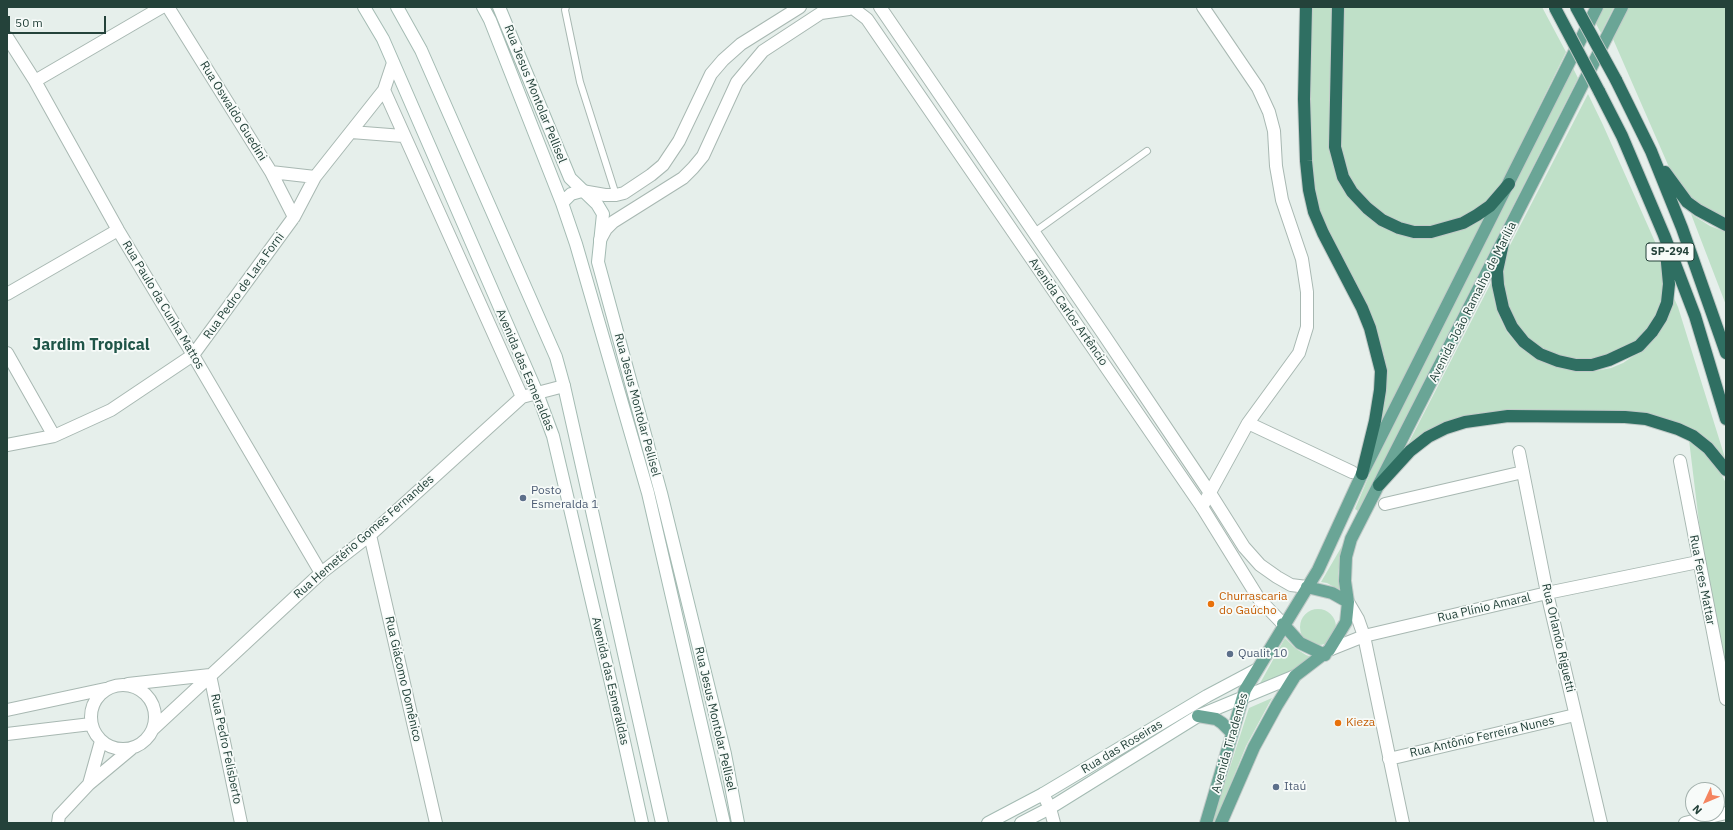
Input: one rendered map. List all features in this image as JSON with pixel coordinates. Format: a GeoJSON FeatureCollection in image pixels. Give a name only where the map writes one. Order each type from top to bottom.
{"type":"FeatureCollection","features":[{"type":"Feature","properties":{"kind":"highway"},"geometry":{"type":"LineString","coordinates":[[1306,7],[1304,99],[1306,161],[1309,190],[1314,212],[1323,233],[1362,308],[1370,328],[1381,371],[1380,390],[1375,421],[1357,473]]}},
{"type":"Feature","properties":{"kind":"highway"},"geometry":{"type":"LineString","coordinates":[[1338,7],[1335,147],[1343,177],[1352,192],[1367,208],[1382,220],[1399,228],[1414,232],[1431,232],[1463,224],[1490,206],[1509,184]]}},
{"type":"Feature","properties":{"kind":"highway","name":"SP-294"},"geometry":{"type":"LineString","coordinates":[[1555,7],[1625,143],[1664,235],[1695,316],[1726,419]]}},
{"type":"Feature","properties":{"kind":"highway","name":"SP-294"},"geometry":{"type":"LineString","coordinates":[[1576,7],[1616,80],[1651,151],[1700,274],[1726,353]]}},
{"type":"Feature","properties":{"kind":"highway"},"geometry":{"type":"LineString","coordinates":[[1651,151],[1670,180],[1688,202],[1698,210],[1726,225]]}},
{"type":"Feature","properties":{"kind":"highway"},"geometry":{"type":"LineString","coordinates":[[1503,243],[1497,271],[1498,285],[1503,308],[1512,327],[1524,342],[1540,354],[1558,361],[1576,365],[1592,365],[1609,360],[1639,346],[1652,332],[1661,318],[1667,303],[1669,284],[1664,235]]}},
{"type":"Feature","properties":{"kind":"highway"},"geometry":{"type":"LineString","coordinates":[[1380,485],[1410,451],[1428,437],[1446,428],[1465,422],[1508,416],[1625,417],[1646,419],[1678,429],[1693,436],[1708,448],[1726,470]]}},
{"type":"Feature","properties":{"kind":"main road","name":"Avenida João Ramalho de Marília"},"geometry":{"type":"LineString","coordinates":[[1307,588],[1335,535],[1357,473],[1509,184],[1597,7]]}},
{"type":"Feature","properties":{"kind":"main road","name":"Avenida João Ramalho de Marília"},"geometry":{"type":"LineString","coordinates":[[1348,602],[1345,581],[1346,557],[1349,545],[1622,7]]}},
{"type":"Feature","properties":{"kind":"main road"},"geometry":{"type":"LineString","coordinates":[[1295,676],[1327,652],[1346,622],[1348,602],[1332,593],[1307,588],[1283,624],[1300,643],[1327,652]]}},
{"type":"Feature","properties":{"kind":"main road","name":"Avenida Tiradentes"},"geometry":{"type":"LineString","coordinates":[[1206,823],[1240,700],[1283,624]]}},
{"type":"Feature","properties":{"kind":"main road","name":"Avenida Tiradentes"},"geometry":{"type":"LineString","coordinates":[[1220,823],[1254,747],[1295,676]]}},
{"type":"Feature","properties":{"kind":"main road"},"geometry":{"type":"LineString","coordinates":[[1198,716],[1216,719],[1232,733]]}},
{"type":"Feature","properties":{"kind":"street"},"geometry":{"type":"LineString","coordinates":[[35,81],[162,7]]}},
{"type":"Feature","properties":{"kind":"street","name":"Rua Oswaldo Guedini"},"geometry":{"type":"LineString","coordinates":[[168,7],[271,172],[294,217]]}},
{"type":"Feature","properties":{"kind":"street","name":"Avenida das Esmeraldas"},"geometry":{"type":"LineString","coordinates":[[364,7],[383,39],[536,393],[553,436],[642,823]]}},
{"type":"Feature","properties":{"kind":"street","name":"Avenida das Esmeraldas"},"geometry":{"type":"LineString","coordinates":[[397,7],[421,50],[556,357],[634,691],[662,823]]}},
{"type":"Feature","properties":{"kind":"street","name":"Rua Jesus Montolar Pellisel"},"geometry":{"type":"LineString","coordinates":[[483,7],[490,20],[562,203],[576,244],[648,492],[710,756],[724,823]]}},
{"type":"Feature","properties":{"kind":"street","name":"Rua Jesus Montolar Pellisel"},"geometry":{"type":"LineString","coordinates":[[498,7],[570,178],[597,204],[603,214],[598,262],[661,493],[725,754],[738,823]]}},
{"type":"Feature","properties":{"kind":"street"},"geometry":{"type":"LineString","coordinates":[[562,203],[571,194],[582,191],[605,195],[616,195],[634,188],[663,165],[679,141],[711,74],[723,60],[741,44],[800,7]]}},
{"type":"Feature","properties":{"kind":"street","name":"Avenida Carlos Artêncio"},"geometry":{"type":"LineString","coordinates":[[880,7],[1104,334],[1210,493],[1244,547],[1260,565],[1291,584],[1307,588]]}},
{"type":"Feature","properties":{"kind":"street"},"geometry":{"type":"LineString","coordinates":[[1202,507],[1248,423],[1299,353],[1307,327],[1307,292],[1302,259],[1282,200],[1276,166],[1274,131],[1269,112],[1258,88],[1203,7]]}},
{"type":"Feature","properties":{"kind":"street"},"geometry":{"type":"LineString","coordinates":[[576,244],[583,247],[592,245],[600,240],[606,229],[613,222],[683,178],[693,168],[706,150],[737,82],[763,51],[821,13],[852,8]]}},
{"type":"Feature","properties":{"kind":"street","name":"Avenida Carlos Artêncio"},"geometry":{"type":"LineString","coordinates":[[852,8],[866,19],[1090,343],[1202,507],[1259,599],[1283,624]]}},
{"type":"Feature","properties":{"kind":"street","name":"Rua Paulo da Cunha Mattos"},"geometry":{"type":"LineString","coordinates":[[7,37],[35,81],[118,230],[321,573]]}},
{"type":"Feature","properties":{"kind":"street","name":"Rua Pedro de Lara Forni"},"geometry":{"type":"LineString","coordinates":[[7,445],[54,436],[111,410],[193,355],[294,217],[315,177],[384,90],[393,63]]}},
{"type":"Feature","properties":{"kind":"street"},"geometry":{"type":"LineString","coordinates":[[384,90],[403,136],[522,397]]}},
{"type":"Feature","properties":{"kind":"street"},"geometry":{"type":"LineString","coordinates":[[350,132],[403,136]]}},
{"type":"Feature","properties":{"kind":"street"},"geometry":{"type":"LineString","coordinates":[[271,172],[315,177]]}},
{"type":"Feature","properties":{"kind":"street"},"geometry":{"type":"LineString","coordinates":[[7,294],[118,230]]}},
{"type":"Feature","properties":{"kind":"street"},"geometry":{"type":"LineString","coordinates":[[1090,343],[1104,334]]}},
{"type":"Feature","properties":{"kind":"street"},"geometry":{"type":"LineString","coordinates":[[7,353],[54,436]]}},
{"type":"Feature","properties":{"kind":"street","name":"Rua Hemetério Gomes Fernandes"},"geometry":{"type":"LineString","coordinates":[[58,823],[59,816],[89,784],[131,749],[144,741],[153,729],[321,573],[370,535],[522,397],[564,386]]}},
{"type":"Feature","properties":{"kind":"street"},"geometry":{"type":"LineString","coordinates":[[1248,423],[1357,473]]}},
{"type":"Feature","properties":{"kind":"street","name":"Rua Orlando Riguetti"},"geometry":{"type":"LineString","coordinates":[[1519,452],[1547,593],[1601,823]]}},
{"type":"Feature","properties":{"kind":"street","name":"Rua Feres Mattar"},"geometry":{"type":"LineString","coordinates":[[1680,461],[1698,562],[1726,699]]}},
{"type":"Feature","properties":{"kind":"street"},"geometry":{"type":"LineString","coordinates":[[1385,504],[1523,472]]}},
{"type":"Feature","properties":{"kind":"street","name":"Rua Giácomo Domênico"},"geometry":{"type":"LineString","coordinates":[[370,535],[436,823]]}},
{"type":"Feature","properties":{"kind":"street","name":"Rua Plínio Amaral"},"geometry":{"type":"LineString","coordinates":[[1327,652],[1364,636],[1547,593],[1698,562]]}},
{"type":"Feature","properties":{"kind":"street"},"geometry":{"type":"LineString","coordinates":[[1348,602],[1358,619],[1364,636],[1403,823]]}},
{"type":"Feature","properties":{"kind":"street","name":"Rua das Roseiras"},"geometry":{"type":"LineString","coordinates":[[988,823],[1043,794],[1207,696],[1256,670]]}},
{"type":"Feature","properties":{"kind":"street"},"geometry":{"type":"LineString","coordinates":[[131,749],[115,748],[101,741],[95,734],[91,724],[90,714],[93,704],[98,696],[114,685],[210,675]]}},
{"type":"Feature","properties":{"kind":"street","name":"Rua Pedro Felisberto"},"geometry":{"type":"LineString","coordinates":[[210,675],[241,823]]}},
{"type":"Feature","properties":{"kind":"street","name":"Rua das Roseiras"},"geometry":{"type":"LineString","coordinates":[[1021,823],[1050,808],[1198,716],[1240,700],[1295,676]]}},
{"type":"Feature","properties":{"kind":"street"},"geometry":{"type":"LineString","coordinates":[[125,684],[144,692],[150,700],[154,709],[155,719],[153,729]]}},
{"type":"Feature","properties":{"kind":"street"},"geometry":{"type":"LineString","coordinates":[[7,710],[105,690]]}},
{"type":"Feature","properties":{"kind":"street"},"geometry":{"type":"LineString","coordinates":[[614,696],[634,691]]}},
{"type":"Feature","properties":{"kind":"street","name":"Rua Antônio Ferreira Nunes"},"geometry":{"type":"LineString","coordinates":[[1389,759],[1575,715]]}},
{"type":"Feature","properties":{"kind":"street"},"geometry":{"type":"LineString","coordinates":[[7,734],[91,724]]}},
{"type":"Feature","properties":{"kind":"street","name":"Rua Hemetério Gomes Fernandes"},"geometry":{"type":"LineString","coordinates":[[89,784],[101,741]]}},
{"type":"Feature","properties":{"kind":"street"},"geometry":{"type":"LineString","coordinates":[[710,756],[725,754]]}},
{"type":"Feature","properties":{"kind":"street"},"geometry":{"type":"LineString","coordinates":[[1043,794],[1050,808],[1054,823]]}},
{"type":"Feature","properties":{"kind":"street"},"geometry":{"type":"LineString","coordinates":[[1685,823],[1726,813]]}},
{"type":"Feature","properties":{"kind":"lane"},"geometry":{"type":"LineString","coordinates":[[566,7],[565,10],[580,82],[616,195]]}},
{"type":"Feature","properties":{"kind":"lane"},"geometry":{"type":"LineString","coordinates":[[1033,232],[1147,151]]}},
{"type":"Feature","properties":{"kind":"green space"},"geometry":{"type":"Polygon","coordinates":[[[1311,7],[1333,7],[1329,128],[1331,150],[1339,180],[1357,207],[1371,219],[1400,233],[1485,216],[1375,434],[1386,379],[1321,218],[1315,195],[1309,145],[1311,7]]]}},
{"type":"Feature","properties":{"kind":"green space"},"geometry":{"type":"Polygon","coordinates":[[[1340,7],[1542,7],[1566,52],[1504,178],[1496,193],[1486,203],[1448,225],[1419,228],[1388,221],[1353,188],[1338,146],[1340,7]]]}},
{"type":"Feature","properties":{"kind":"green space"},"geometry":{"type":"Polygon","coordinates":[[[1603,7],[1614,7],[1601,33],[1595,22],[1603,7]]]}},
{"type":"Feature","properties":{"kind":"green space"},"geometry":{"type":"Polygon","coordinates":[[[1629,7],[1726,7],[1726,222],[1695,204],[1672,174],[1613,39],[1629,7]]]}},
{"type":"Feature","properties":{"kind":"green space"},"geometry":{"type":"Polygon","coordinates":[[[1573,68],[1578,78],[1358,511],[1355,509],[1371,471],[1573,68]]]}},
{"type":"Feature","properties":{"kind":"green space"},"geometry":{"type":"Polygon","coordinates":[[[1588,94],[1656,244],[1664,275],[1664,293],[1660,309],[1654,322],[1633,344],[1617,353],[1584,361],[1550,354],[1536,345],[1522,332],[1511,316],[1503,280],[1505,255],[1588,94]]]}},
{"type":"Feature","properties":{"kind":"green space"},"geometry":{"type":"Polygon","coordinates":[[[1691,214],[1710,226],[1726,232],[1726,305],[1691,214]]]}},
{"type":"Feature","properties":{"kind":"green space"},"geometry":{"type":"Polygon","coordinates":[[[1492,281],[1495,303],[1499,316],[1507,332],[1518,345],[1531,355],[1547,364],[1576,371],[1595,371],[1611,368],[1623,363],[1648,346],[1664,324],[1673,296],[1678,307],[1726,461],[1684,426],[1501,412],[1481,413],[1464,417],[1406,448],[1492,281]]]}},
{"type":"Feature","properties":{"kind":"green space"},"geometry":{"type":"Polygon","coordinates":[[[1689,440],[1713,459],[1726,483],[1726,666],[1703,555],[1689,440]]]}},
{"type":"Feature","properties":{"kind":"green space"},"geometry":{"type":"Polygon","coordinates":[[[1342,546],[1338,574],[1341,591],[1327,583],[1321,582],[1342,546]]]}},
{"type":"Feature","properties":{"kind":"green space"},"geometry":{"type":"Polygon","coordinates":[[[1318,609],[1328,612],[1333,617],[1336,627],[1333,637],[1328,642],[1318,645],[1308,642],[1303,637],[1300,627],[1303,617],[1308,612],[1318,609]]]}},
{"type":"Feature","properties":{"kind":"green space"},"geometry":{"type":"Polygon","coordinates":[[[1285,638],[1295,648],[1314,658],[1296,671],[1258,687],[1285,638]]]}},
{"type":"Feature","properties":{"kind":"green space"},"geometry":{"type":"Polygon","coordinates":[[[1272,698],[1246,746],[1215,823],[1212,823],[1249,708],[1272,698]]]}},
{"type":"Feature","properties":{"kind":"place","name":"Posto Esmeralda 1"},"geometry":{"type":"Point","coordinates":[523,498]}},
{"type":"Feature","properties":{"kind":"place","name":"Churrascaria do Gaúcho"},"geometry":{"type":"Point","coordinates":[1211,604]}},
{"type":"Feature","properties":{"kind":"place","name":"Qualit 10"},"geometry":{"type":"Point","coordinates":[1230,654]}},
{"type":"Feature","properties":{"kind":"place","name":"Kieza"},"geometry":{"type":"Point","coordinates":[1338,723]}},
{"type":"Feature","properties":{"kind":"place","name":"Itaú"},"geometry":{"type":"Point","coordinates":[1276,787]}},
{"type":"Feature","properties":{"kind":"district","name":"Jardim Tropical"},"geometry":{"type":"Point","coordinates":[91,345]}}]}
